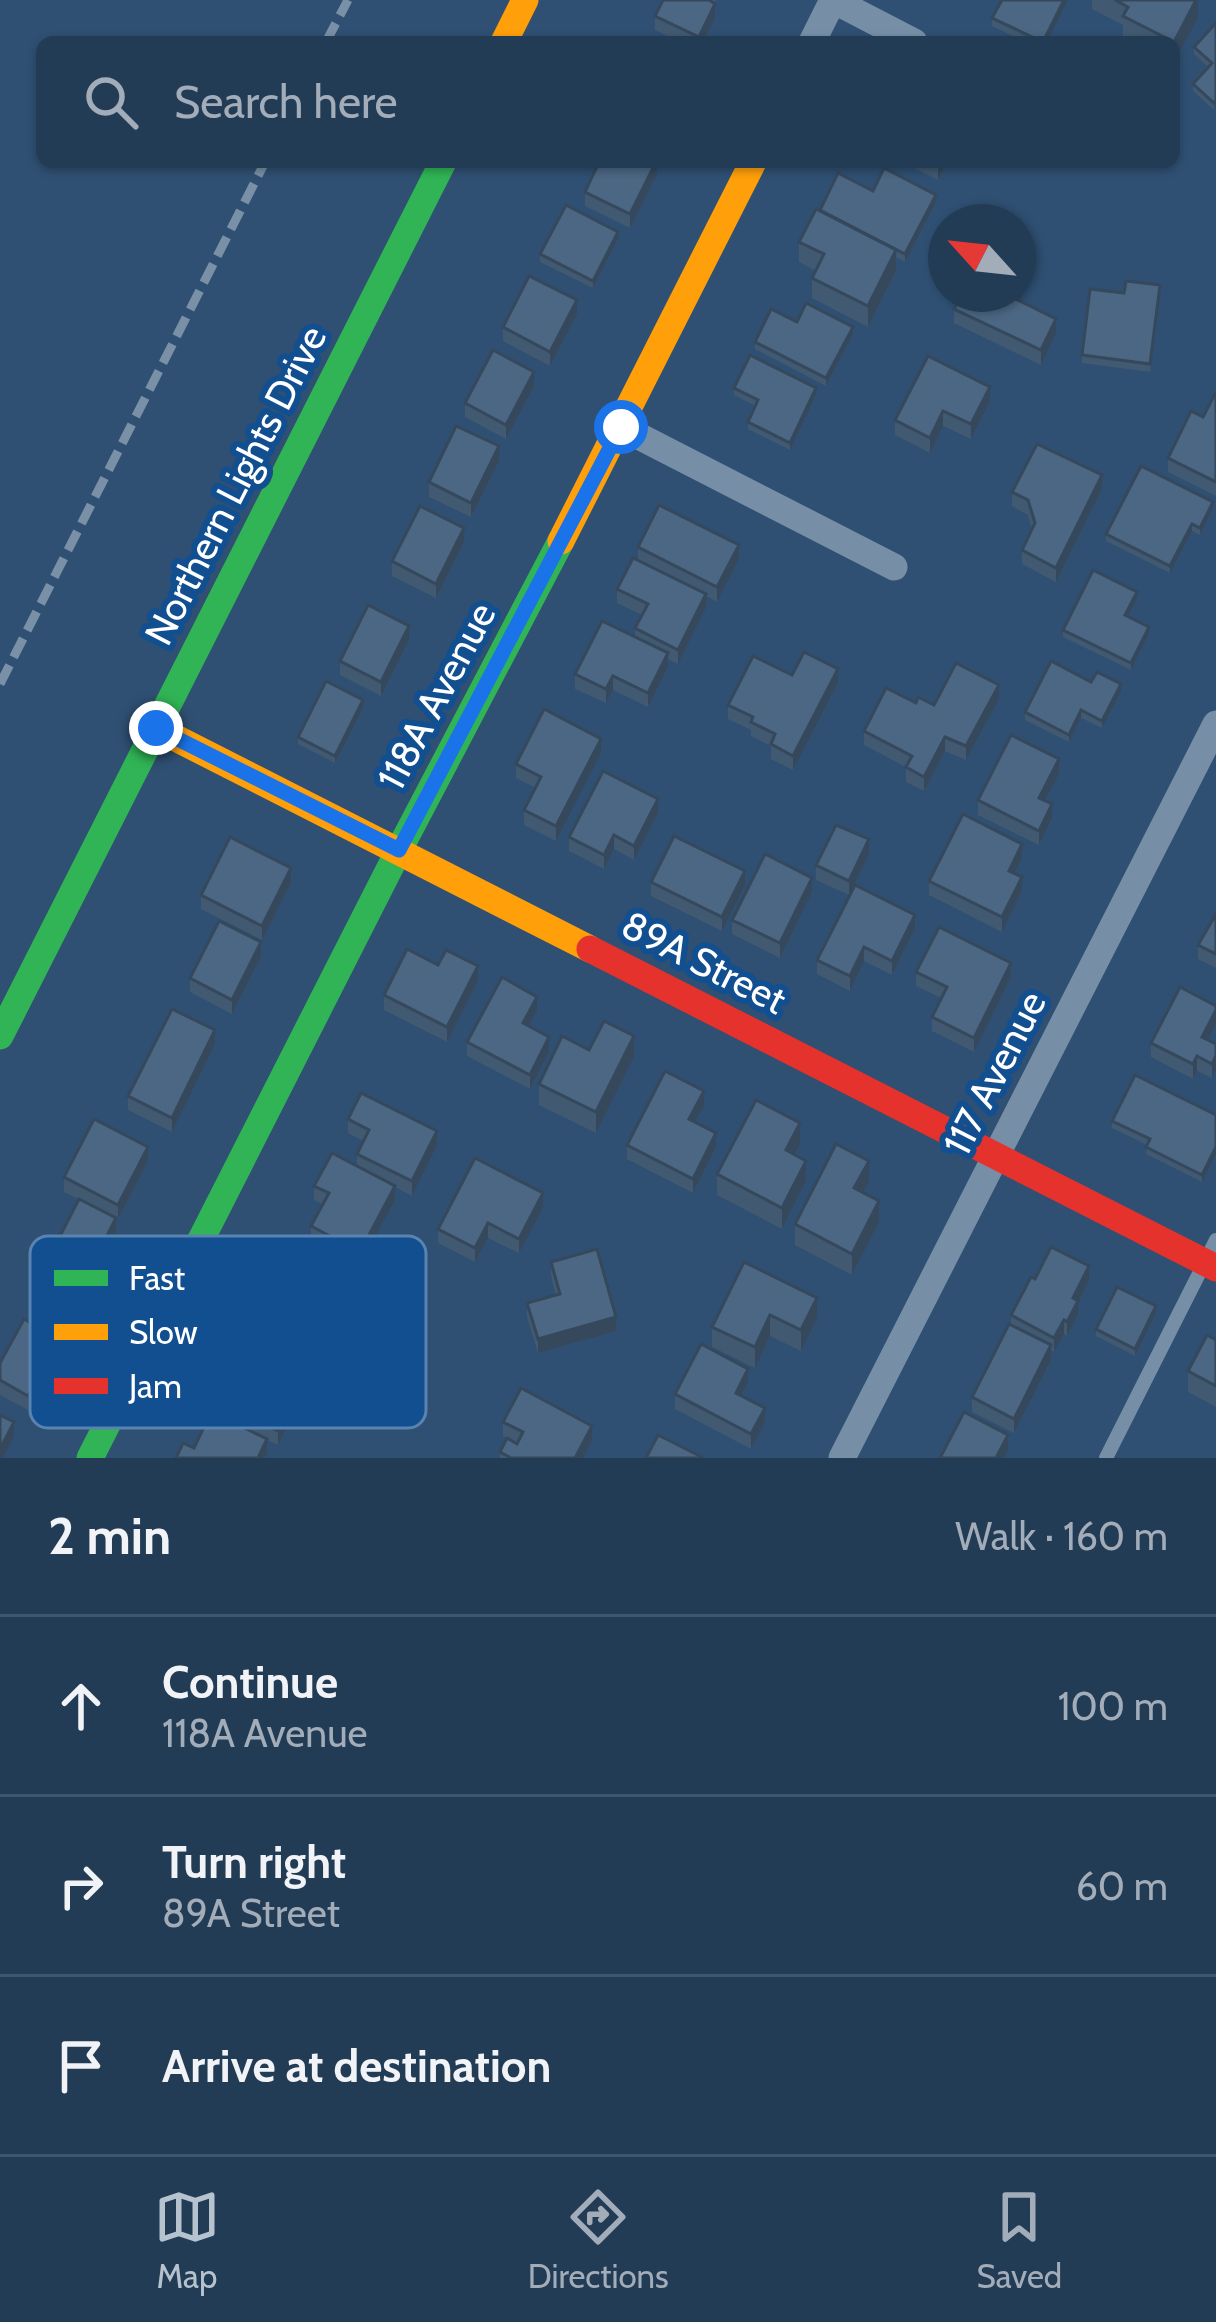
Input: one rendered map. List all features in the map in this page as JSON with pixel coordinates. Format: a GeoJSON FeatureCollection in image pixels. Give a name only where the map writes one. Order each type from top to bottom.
{"type":"FeatureCollection","features":[{"type":"Feature","properties":{"kind":"street"},"geometry":{"type":"LineString","coordinates":[[507,36],[525,0]]}},
{"type":"Feature","properties":{"kind":"street"},"geometry":{"type":"LineString","coordinates":[[815,36],[833,1],[902,36]]}},
{"type":"Feature","properties":{"kind":"street","name":"Northern Lights Drive"},"geometry":{"type":"LineString","coordinates":[[0,1036],[440,168]]}},
{"type":"Feature","properties":{"kind":"street","name":"118A Avenue"},"geometry":{"type":"LineString","coordinates":[[203,1236],[750,168]]}},
{"type":"Feature","properties":{"kind":"street"},"geometry":{"type":"LineString","coordinates":[[621,427],[894,567]]}},
{"type":"Feature","properties":{"kind":"street","name":"117 Avenue"},"geometry":{"type":"LineString","coordinates":[[842,1458],[1216,724]]}},
{"type":"Feature","properties":{"kind":"street","name":"89A Street"},"geometry":{"type":"LineString","coordinates":[[156,728],[995,1155],[1212,1257]]}},
{"type":"Feature","properties":{"kind":"street","name":"118A Avenue"},"geometry":{"type":"LineString","coordinates":[[90,1458],[105,1428]]}},
{"type":"Feature","properties":{"kind":"lane"},"geometry":{"type":"LineString","coordinates":[[1106,1458],[1212,1257]]}},
{"type":"Feature","properties":{"kind":"building"},"geometry":{"type":"Polygon","coordinates":[[[663,0],[715,4],[699,36],[655,16],[663,0]]]}},
{"type":"Feature","properties":{"kind":"building"},"geometry":{"type":"Polygon","coordinates":[[[1002,0],[1064,0],[1046,36],[1030,36],[992,18],[1002,0]]]}},
{"type":"Feature","properties":{"kind":"building"},"geometry":{"type":"Polygon","coordinates":[[[1115,0],[1196,0],[1177,36],[1162,36],[1123,16],[1128,7],[1115,0]]]}},
{"type":"Feature","properties":{"kind":"building"},"geometry":{"type":"Polygon","coordinates":[[[1216,23],[1214,103],[1193,84],[1212,63],[1194,47],[1216,23]]]}},
{"type":"Feature","properties":{"kind":"building"},"geometry":{"type":"Polygon","coordinates":[[[596,168],[653,168],[630,214],[585,192],[596,168]]]}},
{"type":"Feature","properties":{"kind":"building"},"geometry":{"type":"Polygon","coordinates":[[[884,168],[936,195],[905,254],[820,210],[838,173],[873,191],[884,168]]]}},
{"type":"Feature","properties":{"kind":"building"},"geometry":{"type":"Polygon","coordinates":[[[566,205],[618,232],[593,281],[540,254],[566,205]]]}},
{"type":"Feature","properties":{"kind":"building"},"geometry":{"type":"Polygon","coordinates":[[[816,209],[896,250],[868,306],[812,278],[824,254],[799,242],[816,209]]]}},
{"type":"Feature","properties":{"kind":"building"},"geometry":{"type":"Polygon","coordinates":[[[529,276],[577,300],[550,352],[503,327],[529,276]]]}},
{"type":"Feature","properties":{"kind":"building"},"geometry":{"type":"Polygon","coordinates":[[[1126,281],[1160,285],[1150,364],[1082,355],[1090,289],[1124,293],[1126,281]]]}},
{"type":"Feature","properties":{"kind":"building"},"geometry":{"type":"Polygon","coordinates":[[[806,303],[853,327],[826,378],[755,342],[771,309],[797,322],[806,303]]]}},
{"type":"Feature","properties":{"kind":"building"},"geometry":{"type":"Polygon","coordinates":[[[1036,309],[1056,319],[1041,350],[960,312],[1036,309]]]}},
{"type":"Feature","properties":{"kind":"building"},"geometry":{"type":"Polygon","coordinates":[[[493,350],[534,372],[506,425],[465,403],[493,350]]]}},
{"type":"Feature","properties":{"kind":"building"},"geometry":{"type":"Polygon","coordinates":[[[750,355],[816,388],[790,443],[748,422],[758,400],[734,388],[750,355]]]}},
{"type":"Feature","properties":{"kind":"building"},"geometry":{"type":"Polygon","coordinates":[[[928,356],[990,387],[971,424],[943,411],[930,438],[895,420],[928,356]]]}},
{"type":"Feature","properties":{"kind":"building"},"geometry":{"type":"Polygon","coordinates":[[[1216,392],[1216,482],[1168,458],[1191,411],[1203,417],[1216,392]]]}},
{"type":"Feature","properties":{"kind":"building"},"geometry":{"type":"Polygon","coordinates":[[[456,426],[499,446],[471,503],[429,482],[456,426]]]}},
{"type":"Feature","properties":{"kind":"building"},"geometry":{"type":"Polygon","coordinates":[[[1037,444],[1102,475],[1056,568],[1022,550],[1035,523],[1028,500],[1012,492],[1037,444]]]}},
{"type":"Feature","properties":{"kind":"building"},"geometry":{"type":"Polygon","coordinates":[[[1141,466],[1213,502],[1200,528],[1192,524],[1170,566],[1106,534],[1141,466]]]}},
{"type":"Feature","properties":{"kind":"building"},"geometry":{"type":"Polygon","coordinates":[[[659,505],[739,545],[717,587],[638,547],[659,505]]]}},
{"type":"Feature","properties":{"kind":"building"},"geometry":{"type":"Polygon","coordinates":[[[420,506],[464,528],[436,584],[392,561],[420,506]]]}},
{"type":"Feature","properties":{"kind":"building"},"geometry":{"type":"Polygon","coordinates":[[[633,558],[706,594],[678,650],[635,628],[648,604],[617,589],[633,558]]]}},
{"type":"Feature","properties":{"kind":"building"},"geometry":{"type":"Polygon","coordinates":[[[1093,570],[1137,592],[1125,615],[1149,627],[1131,663],[1063,630],[1093,570]]]}},
{"type":"Feature","properties":{"kind":"building"},"geometry":{"type":"Polygon","coordinates":[[[368,605],[409,626],[381,682],[340,661],[368,605]]]}},
{"type":"Feature","properties":{"kind":"building"},"geometry":{"type":"Polygon","coordinates":[[[602,621],[668,653],[648,693],[613,676],[606,689],[575,674],[602,621]]]}},
{"type":"Feature","properties":{"kind":"building"},"geometry":{"type":"Polygon","coordinates":[[[804,652],[838,669],[793,756],[771,744],[775,734],[728,705],[753,656],[792,675],[804,652]]]}},
{"type":"Feature","properties":{"kind":"building"},"geometry":{"type":"Polygon","coordinates":[[[1051,661],[1091,682],[1097,672],[1121,684],[1102,721],[1081,710],[1069,735],[1025,712],[1051,661]]]}},
{"type":"Feature","properties":{"kind":"building"},"geometry":{"type":"Polygon","coordinates":[[[956,663],[999,685],[966,746],[945,737],[924,777],[906,767],[912,756],[864,731],[886,688],[916,703],[918,697],[934,705],[956,663]]]}},
{"type":"Feature","properties":{"kind":"building"},"geometry":{"type":"Polygon","coordinates":[[[326,681],[363,700],[335,756],[298,737],[326,681]]]}},
{"type":"Feature","properties":{"kind":"building"},"geometry":{"type":"Polygon","coordinates":[[[544,709],[601,739],[556,826],[524,810],[541,777],[516,764],[544,709]]]}},
{"type":"Feature","properties":{"kind":"building"},"geometry":{"type":"Polygon","coordinates":[[[1011,735],[1059,759],[1039,798],[1052,804],[1039,831],[978,800],[1011,735]]]}},
{"type":"Feature","properties":{"kind":"building"},"geometry":{"type":"Polygon","coordinates":[[[603,771],[658,799],[634,846],[614,835],[604,855],[569,837],[603,771]]]}},
{"type":"Feature","properties":{"kind":"building"},"geometry":{"type":"Polygon","coordinates":[[[963,814],[1022,844],[1009,871],[1022,877],[1002,917],[929,881],[963,814]]]}},
{"type":"Feature","properties":{"kind":"building"},"geometry":{"type":"Polygon","coordinates":[[[836,825],[869,839],[849,881],[816,865],[836,825]]]}},
{"type":"Feature","properties":{"kind":"building"},"geometry":{"type":"Polygon","coordinates":[[[674,836],[745,871],[722,917],[651,882],[674,836]]]}},
{"type":"Feature","properties":{"kind":"building"},"geometry":{"type":"Polygon","coordinates":[[[230,837],[291,868],[262,926],[201,895],[230,837]]]}},
{"type":"Feature","properties":{"kind":"building"},"geometry":{"type":"Polygon","coordinates":[[[765,854],[812,878],[780,943],[732,920],[765,854]]]}},
{"type":"Feature","properties":{"kind":"building"},"geometry":{"type":"Polygon","coordinates":[[[855,885],[915,915],[892,961],[864,947],[850,976],[817,960],[855,885]]]}},
{"type":"Feature","properties":{"kind":"building"},"geometry":{"type":"Polygon","coordinates":[[[1216,914],[1216,954],[1198,945],[1216,914]]]}},
{"type":"Feature","properties":{"kind":"building"},"geometry":{"type":"Polygon","coordinates":[[[219,921],[261,942],[232,1000],[190,978],[219,921]]]}},
{"type":"Feature","properties":{"kind":"building"},"geometry":{"type":"Polygon","coordinates":[[[939,927],[1011,963],[974,1038],[932,1017],[947,987],[916,972],[939,927]]]}},
{"type":"Feature","properties":{"kind":"building"},"geometry":{"type":"Polygon","coordinates":[[[407,949],[438,965],[446,950],[478,966],[447,1027],[384,995],[407,949]]]}},
{"type":"Feature","properties":{"kind":"building"},"geometry":{"type":"Polygon","coordinates":[[[502,977],[537,997],[523,1023],[549,1037],[530,1075],[467,1042],[502,977]]]}},
{"type":"Feature","properties":{"kind":"building"},"geometry":{"type":"Polygon","coordinates":[[[1180,987],[1216,1006],[1202,1037],[1216,1044],[1212,1064],[1197,1056],[1193,1064],[1151,1043],[1180,987]]]}},
{"type":"Feature","properties":{"kind":"building"},"geometry":{"type":"Polygon","coordinates":[[[172,1009],[215,1030],[172,1118],[128,1096],[172,1009]]]}},
{"type":"Feature","properties":{"kind":"building"},"geometry":{"type":"Polygon","coordinates":[[[604,1021],[634,1036],[596,1112],[539,1084],[562,1036],[589,1050],[604,1021]]]}},
{"type":"Feature","properties":{"kind":"building"},"geometry":{"type":"Polygon","coordinates":[[[665,1071],[704,1091],[689,1119],[716,1133],[693,1179],[627,1145],[665,1071]]]}},
{"type":"Feature","properties":{"kind":"building"},"geometry":{"type":"Polygon","coordinates":[[[1135,1075],[1216,1115],[1216,1147],[1202,1175],[1146,1147],[1150,1139],[1112,1121],[1135,1075]]]}},
{"type":"Feature","properties":{"kind":"building"},"geometry":{"type":"Polygon","coordinates":[[[361,1093],[437,1131],[412,1181],[357,1154],[369,1130],[348,1119],[361,1093]]]}},
{"type":"Feature","properties":{"kind":"building"},"geometry":{"type":"Polygon","coordinates":[[[756,1100],[800,1123],[786,1150],[806,1161],[782,1208],[717,1174],[756,1100]]]}},
{"type":"Feature","properties":{"kind":"building"},"geometry":{"type":"Polygon","coordinates":[[[94,1119],[148,1147],[118,1205],[64,1177],[94,1119]]]}},
{"type":"Feature","properties":{"kind":"building"},"geometry":{"type":"Polygon","coordinates":[[[836,1144],[869,1161],[854,1188],[879,1201],[852,1254],[795,1224],[836,1144]]]}},
{"type":"Feature","properties":{"kind":"building"},"geometry":{"type":"Polygon","coordinates":[[[332,1153],[395,1186],[368,1236],[330,1236],[311,1226],[329,1193],[314,1186],[332,1153]]]}},
{"type":"Feature","properties":{"kind":"building"},"geometry":{"type":"Polygon","coordinates":[[[475,1158],[543,1193],[519,1239],[488,1223],[475,1248],[438,1229],[475,1158]]]}},
{"type":"Feature","properties":{"kind":"building"},"geometry":{"type":"Polygon","coordinates":[[[79,1199],[116,1218],[107,1236],[60,1236],[79,1199]]]}},
{"type":"Feature","properties":{"kind":"building"},"geometry":{"type":"Polygon","coordinates":[[[1051,1247],[1089,1266],[1073,1298],[1078,1301],[1054,1338],[1011,1315],[1051,1247]]]}},
{"type":"Feature","properties":{"kind":"building"},"geometry":{"type":"Polygon","coordinates":[[[597,1249],[616,1317],[538,1339],[527,1303],[560,1294],[551,1262],[597,1249]]]}},
{"type":"Feature","properties":{"kind":"building"},"geometry":{"type":"Polygon","coordinates":[[[744,1262],[817,1298],[801,1330],[770,1315],[755,1347],[712,1327],[744,1262]]]}},
{"type":"Feature","properties":{"kind":"building"},"geometry":{"type":"Polygon","coordinates":[[[1117,1287],[1156,1306],[1135,1349],[1096,1329],[1117,1287]]]}},
{"type":"Feature","properties":{"kind":"building"},"geometry":{"type":"Polygon","coordinates":[[[24,1319],[30,1322],[28,1396],[0,1380],[0,1363],[24,1319]]]}},
{"type":"Feature","properties":{"kind":"building"},"geometry":{"type":"Polygon","coordinates":[[[1009,1324],[1051,1345],[1014,1419],[972,1397],[1009,1324]]]}},
{"type":"Feature","properties":{"kind":"building"},"geometry":{"type":"Polygon","coordinates":[[[1207,1335],[1216,1340],[1216,1386],[1188,1371],[1207,1335]]]}},
{"type":"Feature","properties":{"kind":"building"},"geometry":{"type":"Polygon","coordinates":[[[701,1344],[748,1369],[736,1393],[765,1408],[751,1434],[675,1394],[701,1344]]]}},
{"type":"Feature","properties":{"kind":"building"},"geometry":{"type":"Polygon","coordinates":[[[521,1388],[592,1426],[575,1458],[511,1458],[500,1452],[507,1438],[517,1444],[523,1432],[503,1422],[521,1388]]]}},
{"type":"Feature","properties":{"kind":"building"},"geometry":{"type":"Polygon","coordinates":[[[964,1412],[1008,1435],[996,1458],[940,1458],[964,1412]]]}},
{"type":"Feature","properties":{"kind":"building"},"geometry":{"type":"Polygon","coordinates":[[[0,1415],[14,1422],[0,1449],[0,1415]]]}},
{"type":"Feature","properties":{"kind":"building"},"geometry":{"type":"Polygon","coordinates":[[[203,1428],[244,1428],[267,1439],[258,1458],[176,1458],[183,1443],[194,1448],[203,1428]]]}},
{"type":"Feature","properties":{"kind":"building"},"geometry":{"type":"Polygon","coordinates":[[[658,1435],[704,1458],[646,1458],[658,1435]]]}},
{"type":"Feature","properties":{"kind":"railway"},"geometry":{"type":"LineString","coordinates":[[329,36],[348,0]]}},
{"type":"Feature","properties":{"kind":"railway"},"geometry":{"type":"LineString","coordinates":[[0,684],[262,168]]}},
{"type":"Feature","properties":{"kind":"traffic: fast"},"geometry":{"type":"LineString","coordinates":[[0,1036],[440,168]]}},
{"type":"Feature","properties":{"kind":"traffic: fast"},"geometry":{"type":"LineString","coordinates":[[203,1236],[561,541]]}},
{"type":"Feature","properties":{"kind":"traffic: fast"},"geometry":{"type":"LineString","coordinates":[[90,1458],[105,1428]]}},
{"type":"Feature","properties":{"kind":"traffic: slow"},"geometry":{"type":"LineString","coordinates":[[507,36],[525,0]]}},
{"type":"Feature","properties":{"kind":"traffic: slow"},"geometry":{"type":"LineString","coordinates":[[561,541],[750,168]]}},
{"type":"Feature","properties":{"kind":"traffic: slow"},"geometry":{"type":"LineString","coordinates":[[156,728],[590,949]]}},
{"type":"Feature","properties":{"kind":"traffic: jam"},"geometry":{"type":"LineString","coordinates":[[590,949],[1216,1268]]}},
{"type":"Feature","properties":{"kind":"route"},"geometry":{"type":"LineString","coordinates":[[156,728],[399,850],[621,427]]}}]}
